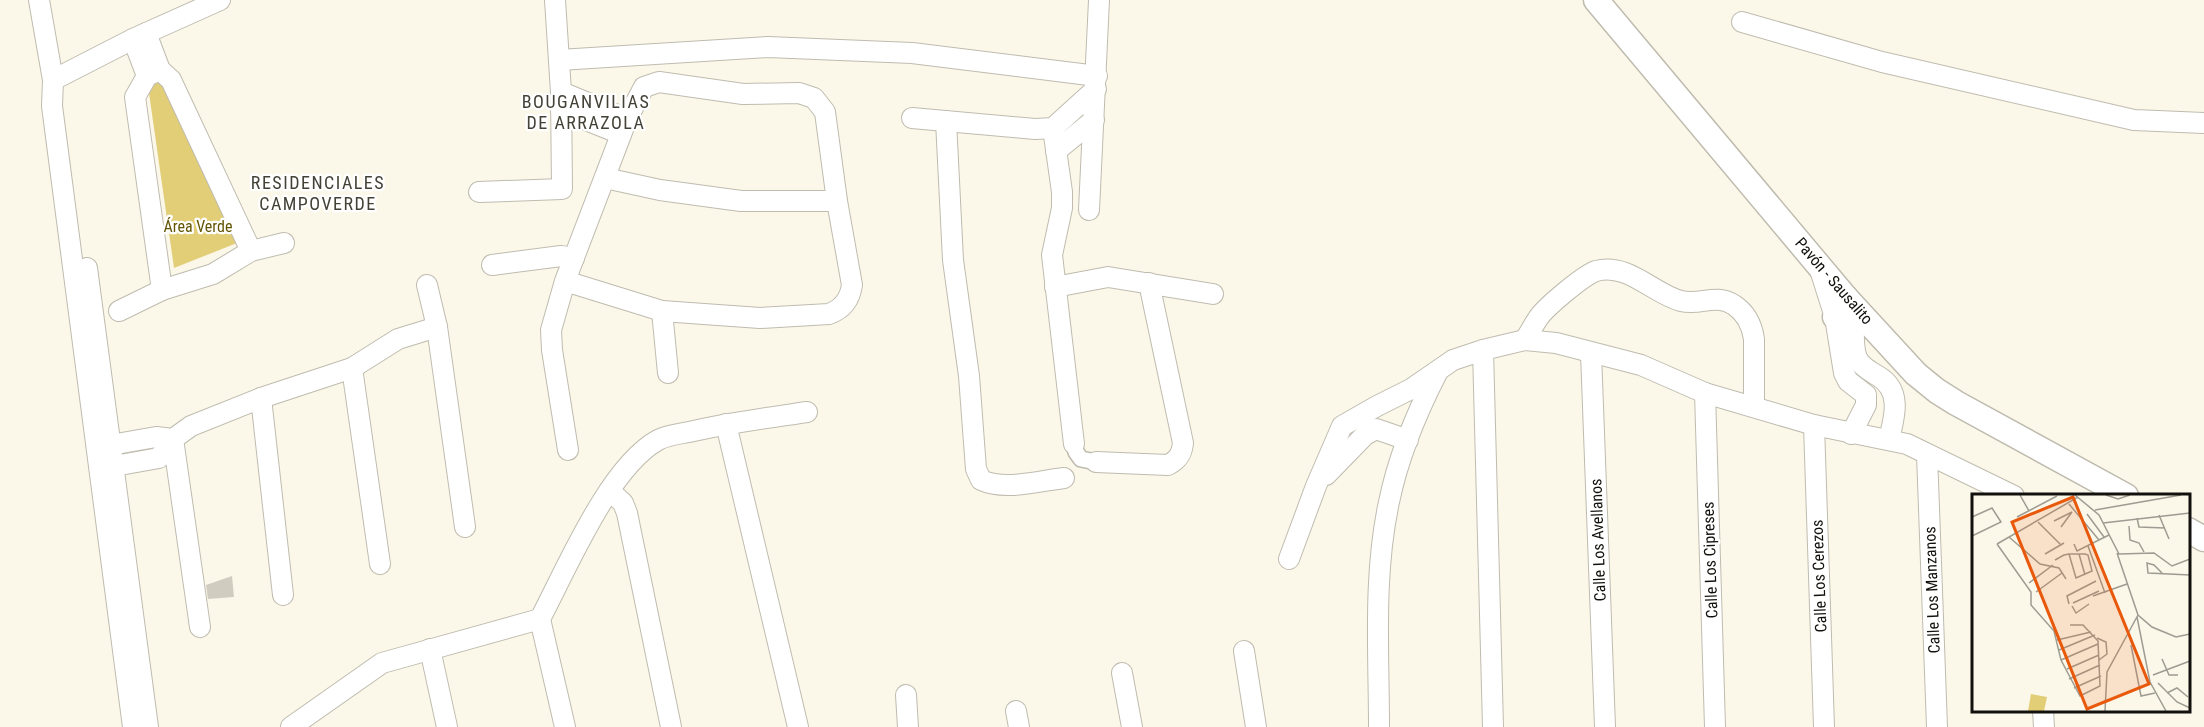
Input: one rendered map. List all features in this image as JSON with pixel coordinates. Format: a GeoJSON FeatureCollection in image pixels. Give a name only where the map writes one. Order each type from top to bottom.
{"type":"FeatureCollection","features":[{"type":"Feature","properties":{"kind":"street"},"geometry":{"type":"LineString","coordinates":[[39,0],[53,80],[52,106],[148,727]]}},
{"type":"Feature","properties":{"kind":"street"},"geometry":{"type":"LineString","coordinates":[[53,80],[139,36],[220,0]]}},
{"type":"Feature","properties":{"kind":"street"},"geometry":{"type":"LineString","coordinates":[[479,192],[562,189],[561,101],[555,0]]}},
{"type":"Feature","properties":{"kind":"street"},"geometry":{"type":"LineString","coordinates":[[1089,210],[1097,82],[1099,0]]}},
{"type":"Feature","properties":{"kind":"street","name":"Pavón - Sausalito"},"geometry":{"type":"LineString","coordinates":[[1596,0],[1818,264],[1845,307],[1856,339],[1916,374],[1937,391],[2122,494]]}},
{"type":"Feature","properties":{"kind":"street"},"geometry":{"type":"LineString","coordinates":[[1742,22],[1882,62],[2134,120],[2204,123]]}},
{"type":"Feature","properties":{"kind":"street"},"geometry":{"type":"LineString","coordinates":[[139,36],[153,73],[171,80],[251,252]]}},
{"type":"Feature","properties":{"kind":"street"},"geometry":{"type":"LineString","coordinates":[[559,60],[768,47],[912,53],[1097,82]]}},
{"type":"Feature","properties":{"kind":"street"},"geometry":{"type":"LineString","coordinates":[[153,73],[135,97],[162,290]]}},
{"type":"Feature","properties":{"kind":"street"},"geometry":{"type":"LineString","coordinates":[[565,281],[662,311],[760,318],[835,312],[849,298],[852,285],[837,201],[825,112],[814,98],[799,93],[743,93],[659,82],[644,87],[624,127],[565,281],[550,330],[568,450]]}},
{"type":"Feature","properties":{"kind":"street"},"geometry":{"type":"LineString","coordinates":[[912,118],[1035,129],[1053,128],[1097,82]]}},
{"type":"Feature","properties":{"kind":"street"},"geometry":{"type":"LineString","coordinates":[[561,101],[624,127]]}},
{"type":"Feature","properties":{"kind":"street"},"geometry":{"type":"LineString","coordinates":[[1056,151],[1094,120]]}},
{"type":"Feature","properties":{"kind":"street"},"geometry":{"type":"LineString","coordinates":[[946,121],[953,260],[969,376],[976,470],[981,480],[990,484],[1004,485],[1064,478]]}},
{"type":"Feature","properties":{"kind":"street"},"geometry":{"type":"LineString","coordinates":[[1053,128],[1062,200],[1052,255],[1074,444],[1081,459],[1095,462],[1168,465],[1176,460],[1181,452],[1183,443],[1149,283]]}},
{"type":"Feature","properties":{"kind":"street"},"geometry":{"type":"LineString","coordinates":[[605,178],[660,190],[741,201],[837,201]]}},
{"type":"Feature","properties":{"kind":"street"},"geometry":{"type":"LineString","coordinates":[[119,311],[162,290],[213,273],[251,252],[284,243]]}},
{"type":"Feature","properties":{"kind":"street"},"geometry":{"type":"LineString","coordinates":[[492,265],[561,256],[574,258]]}},
{"type":"Feature","properties":{"kind":"street"},"geometry":{"type":"LineString","coordinates":[[1525,340],[1540,315],[1588,275],[1605,270],[1621,272],[1681,301],[1693,303],[1716,298],[1726,301],[1742,312],[1752,329],[1754,407]]}},
{"type":"Feature","properties":{"kind":"street"},"geometry":{"type":"LineString","coordinates":[[1055,287],[1108,278],[1213,294]]}},
{"type":"Feature","properties":{"kind":"street"},"geometry":{"type":"LineString","coordinates":[[427,285],[437,327],[465,527]]}},
{"type":"Feature","properties":{"kind":"street"},"geometry":{"type":"LineString","coordinates":[[1845,307],[1856,339],[1857,358],[1893,390],[1895,417],[1889,439]]}},
{"type":"Feature","properties":{"kind":"street"},"geometry":{"type":"LineString","coordinates":[[662,311],[668,373]]}},
{"type":"Feature","properties":{"kind":"street"},"geometry":{"type":"LineString","coordinates":[[107,468],[159,458],[173,439],[191,426],[261,398],[352,368],[398,339],[437,327]]}},
{"type":"Feature","properties":{"kind":"street"},"geometry":{"type":"LineString","coordinates":[[1856,339],[1842,364],[1848,381],[1866,395],[1859,435]]}},
{"type":"Feature","properties":{"kind":"street"},"geometry":{"type":"LineString","coordinates":[[1289,559],[1316,486],[1342,426],[1411,390],[1453,360],[1525,340],[1556,343],[1641,365],[1705,393],[1814,425],[1907,444],[2010,494]]}},
{"type":"Feature","properties":{"kind":"street"},"geometry":{"type":"LineString","coordinates":[[1483,350],[1493,727]]}},
{"type":"Feature","properties":{"kind":"street","name":"Calle Los Avellanos"},"geometry":{"type":"LineString","coordinates":[[1591,353],[1605,727]]}},
{"type":"Feature","properties":{"kind":"street"},"geometry":{"type":"LineString","coordinates":[[352,368],[380,564]]}},
{"type":"Feature","properties":{"kind":"street"},"geometry":{"type":"LineString","coordinates":[[1378,727],[1378,584],[1389,502],[1418,411],[1437,372]]}},
{"type":"Feature","properties":{"kind":"street","name":"Calle Los Cipreses"},"geometry":{"type":"LineString","coordinates":[[1705,393],[1715,727]]}},
{"type":"Feature","properties":{"kind":"street"},"geometry":{"type":"LineString","coordinates":[[261,398],[283,595]]}},
{"type":"Feature","properties":{"kind":"street"},"geometry":{"type":"LineString","coordinates":[[565,727],[540,619],[594,517],[628,464],[660,439],[726,424],[807,412]]}},
{"type":"Feature","properties":{"kind":"street"},"geometry":{"type":"LineString","coordinates":[[726,424],[798,727]]}},
{"type":"Feature","properties":{"kind":"street","name":"Calle Los Cerezos"},"geometry":{"type":"LineString","coordinates":[[1814,425],[1824,727]]}},
{"type":"Feature","properties":{"kind":"street"},"geometry":{"type":"LineString","coordinates":[[1316,486],[1365,435],[1376,429],[1408,440]]}},
{"type":"Feature","properties":{"kind":"street"},"geometry":{"type":"LineString","coordinates":[[104,446],[156,437],[173,439]]}},
{"type":"Feature","properties":{"kind":"street"},"geometry":{"type":"LineString","coordinates":[[173,439],[200,627]]}},
{"type":"Feature","properties":{"kind":"street","name":"Calle Los Manzanos"},"geometry":{"type":"LineString","coordinates":[[1927,454],[1937,727]]}},
{"type":"Feature","properties":{"kind":"street"},"geometry":{"type":"LineString","coordinates":[[107,468],[132,727]]}},
{"type":"Feature","properties":{"kind":"street"},"geometry":{"type":"LineString","coordinates":[[610,491],[622,503],[627,513],[671,727]]}},
{"type":"Feature","properties":{"kind":"street"},"geometry":{"type":"LineString","coordinates":[[2189,531],[2204,539]]}},
{"type":"Feature","properties":{"kind":"street"},"geometry":{"type":"LineString","coordinates":[[291,727],[382,663],[540,619]]}},
{"type":"Feature","properties":{"kind":"street"},"geometry":{"type":"LineString","coordinates":[[430,649],[447,727]]}},
{"type":"Feature","properties":{"kind":"street"},"geometry":{"type":"LineString","coordinates":[[1244,651],[1256,727]]}},
{"type":"Feature","properties":{"kind":"street"},"geometry":{"type":"LineString","coordinates":[[1122,673],[1132,727]]}},
{"type":"Feature","properties":{"kind":"street"},"geometry":{"type":"LineString","coordinates":[[906,695],[908,727]]}},
{"type":"Feature","properties":{"kind":"street"},"geometry":{"type":"LineString","coordinates":[[310,713],[324,727]]}},
{"type":"Feature","properties":{"kind":"green space","name":"Área Verde"},"geometry":{"type":"Polygon","coordinates":[[[162,80],[237,243],[174,268],[149,93],[155,82],[162,80]]]}},
{"type":"Feature","properties":{"kind":"building"},"geometry":{"type":"Polygon","coordinates":[[[232,576],[234,597],[208,599],[206,585],[232,576]]]}},
{"type":"Feature","properties":{"kind":"district","name":"BOUGANVILIAS DE ARRAZOLA"},"geometry":{"type":"Point","coordinates":[586,111]}},
{"type":"Feature","properties":{"kind":"district","name":"RESIDENCIALES CAMPOVERDE"},"geometry":{"type":"Point","coordinates":[318,192]}}]}
